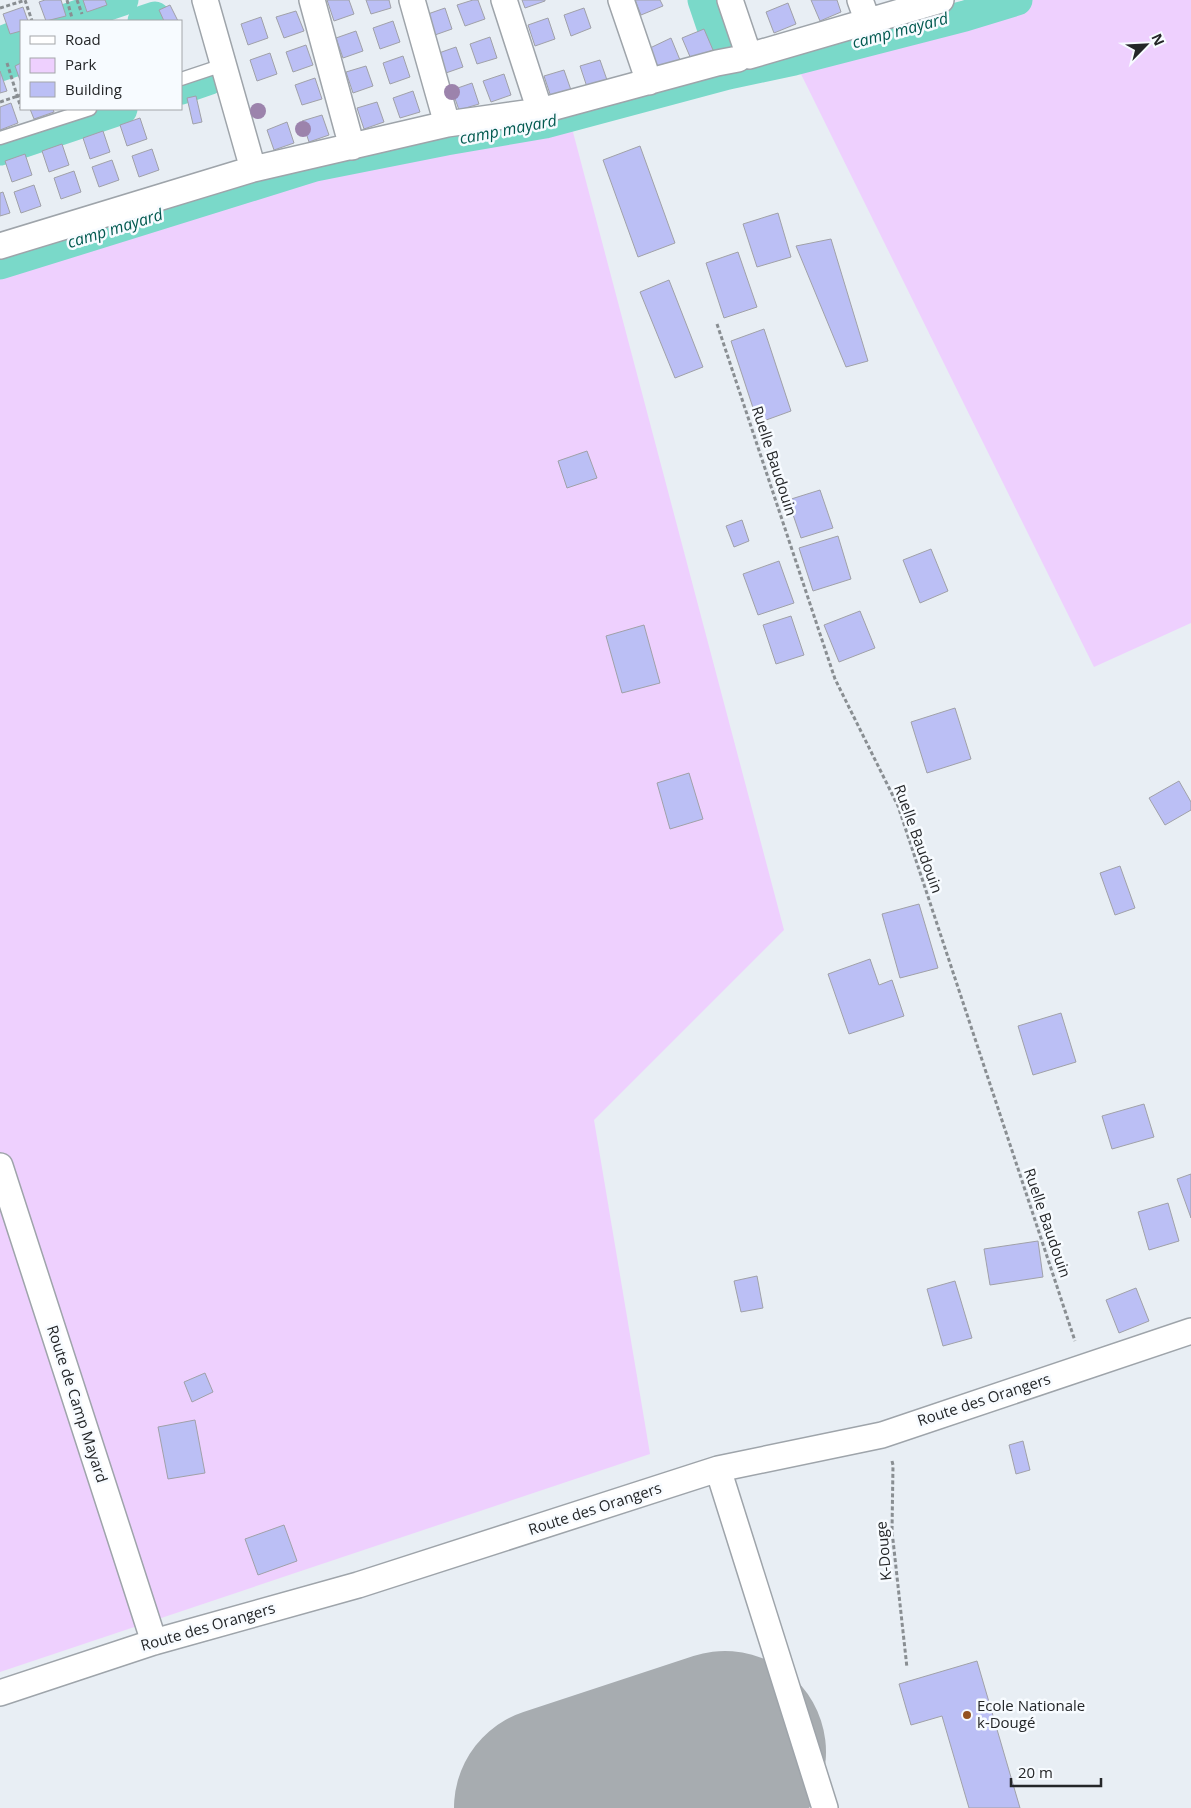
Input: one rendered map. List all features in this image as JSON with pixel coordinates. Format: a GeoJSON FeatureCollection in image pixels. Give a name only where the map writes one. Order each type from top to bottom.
{"type":"FeatureCollection","features":[{"type":"Feature","properties":{"kind":"street"},"geometry":{"type":"LineString","coordinates":[[204,0],[253,169]]}},
{"type":"Feature","properties":{"kind":"street"},"geometry":{"type":"LineString","coordinates":[[312,0],[352,147]]}},
{"type":"Feature","properties":{"kind":"street"},"geometry":{"type":"LineString","coordinates":[[412,0],[447,124]]}},
{"type":"Feature","properties":{"kind":"street"},"geometry":{"type":"LineString","coordinates":[[504,0],[540,111]]}},
{"type":"Feature","properties":{"kind":"street"},"geometry":{"type":"LineString","coordinates":[[621,0],[649,82]]}},
{"type":"Feature","properties":{"kind":"street"},"geometry":{"type":"LineString","coordinates":[[730,0],[735,59]]}},
{"type":"Feature","properties":{"kind":"street"},"geometry":{"type":"LineString","coordinates":[[0,246],[253,169],[447,124],[540,111],[735,59],[864,11],[941,0]]}},
{"type":"Feature","properties":{"kind":"street","name":"Route de Camp Mayard"},"geometry":{"type":"LineString","coordinates":[[0,1166],[154,1642]]}},
{"type":"Feature","properties":{"kind":"street","name":"Route des Orangers"},"geometry":{"type":"LineString","coordinates":[[0,1693],[154,1642],[358,1586],[718,1469],[882,1434],[1191,1331]]}},
{"type":"Feature","properties":{"kind":"street"},"geometry":{"type":"LineString","coordinates":[[718,1469],[824,1808]]}},
{"type":"Feature","properties":{"kind":"lane"},"geometry":{"type":"LineString","coordinates":[[182,79],[223,65]]}},
{"type":"Feature","properties":{"kind":"lane"},"geometry":{"type":"LineString","coordinates":[[0,138],[87,110]]}},
{"type":"Feature","properties":{"kind":"path"},"geometry":{"type":"LineString","coordinates":[[0,8],[25,0],[32,20]]}},
{"type":"Feature","properties":{"kind":"path"},"geometry":{"type":"LineString","coordinates":[[66,0],[72,18]]}},
{"type":"Feature","properties":{"kind":"path"},"geometry":{"type":"LineString","coordinates":[[77,0],[82,14]]}},
{"type":"Feature","properties":{"kind":"path"},"geometry":{"type":"LineString","coordinates":[[0,102],[19,96],[7,63]]}},
{"type":"Feature","properties":{"kind":"path","name":"Ruelle Baudouin"},"geometry":{"type":"LineString","coordinates":[[718,324],[835,679],[898,806],[975,1044],[1084,1367]]}},
{"type":"Feature","properties":{"kind":"path","name":"K-Douge"},"geometry":{"type":"LineString","coordinates":[[882,1434],[893,1465],[892,1531],[907,1668]]}},
{"type":"Feature","properties":{"kind":"green space"},"geometry":{"type":"Polygon","coordinates":[[[1000,0],[1191,0],[1191,623],[1094,667],[796,64],[1000,0]]]}},
{"type":"Feature","properties":{"kind":"green space"},"geometry":{"type":"Polygon","coordinates":[[[569,117],[784,930],[594,1120],[650,1454],[0,1672],[0,270],[258,189],[569,117]]]}},
{"type":"Feature","properties":{"kind":"building"},"geometry":{"type":"Polygon","coordinates":[[[61,0],[66,16],[46,20],[39,2],[61,0]]]}},
{"type":"Feature","properties":{"kind":"building"},"geometry":{"type":"Polygon","coordinates":[[[83,0],[105,0],[107,5],[87,12],[83,0]]]}},
{"type":"Feature","properties":{"kind":"building"},"geometry":{"type":"Polygon","coordinates":[[[327,0],[349,0],[354,14],[334,21],[327,0]]]}},
{"type":"Feature","properties":{"kind":"building"},"geometry":{"type":"Polygon","coordinates":[[[366,0],[389,0],[391,8],[371,14],[366,0]]]}},
{"type":"Feature","properties":{"kind":"building"},"geometry":{"type":"Polygon","coordinates":[[[478,0],[485,19],[465,26],[457,5],[478,0]]]}},
{"type":"Feature","properties":{"kind":"building"},"geometry":{"type":"Polygon","coordinates":[[[522,0],[545,0],[545,1],[525,8],[522,0]]]}},
{"type":"Feature","properties":{"kind":"building"},"geometry":{"type":"Polygon","coordinates":[[[635,0],[660,0],[663,6],[641,15],[635,0]]]}},
{"type":"Feature","properties":{"kind":"building"},"geometry":{"type":"Polygon","coordinates":[[[811,0],[837,0],[841,12],[820,21],[811,0]]]}},
{"type":"Feature","properties":{"kind":"building"},"geometry":{"type":"Polygon","coordinates":[[[788,3],[796,24],[774,33],[766,12],[788,3]]]}},
{"type":"Feature","properties":{"kind":"building"},"geometry":{"type":"Polygon","coordinates":[[[170,5],[178,20],[164,20],[159,10],[170,5]]]}},
{"type":"Feature","properties":{"kind":"building"},"geometry":{"type":"Polygon","coordinates":[[[23,7],[28,20],[20,20],[20,31],[10,34],[3,14],[23,7]]]}},
{"type":"Feature","properties":{"kind":"building"},"geometry":{"type":"Polygon","coordinates":[[[445,8],[452,29],[432,36],[425,15],[445,8]]]}},
{"type":"Feature","properties":{"kind":"building"},"geometry":{"type":"Polygon","coordinates":[[[584,8],[591,28],[571,36],[564,15],[584,8]]]}},
{"type":"Feature","properties":{"kind":"building"},"geometry":{"type":"Polygon","coordinates":[[[296,11],[304,31],[284,38],[276,17],[296,11]]]}},
{"type":"Feature","properties":{"kind":"building"},"geometry":{"type":"Polygon","coordinates":[[[261,17],[268,38],[248,45],[241,24],[261,17]]]}},
{"type":"Feature","properties":{"kind":"building"},"geometry":{"type":"Polygon","coordinates":[[[548,18],[555,39],[535,46],[528,25],[548,18]]]}},
{"type":"Feature","properties":{"kind":"building"},"geometry":{"type":"Polygon","coordinates":[[[393,21],[400,42],[380,49],[373,28],[393,21]]]}},
{"type":"Feature","properties":{"kind":"building"},"geometry":{"type":"Polygon","coordinates":[[[704,29],[713,50],[691,59],[682,38],[704,29]]]}},
{"type":"Feature","properties":{"kind":"building"},"geometry":{"type":"Polygon","coordinates":[[[356,31],[363,51],[343,58],[336,38],[356,31]]]}},
{"type":"Feature","properties":{"kind":"building"},"geometry":{"type":"Polygon","coordinates":[[[490,37],[497,58],[477,64],[470,44],[490,37]]]}},
{"type":"Feature","properties":{"kind":"building"},"geometry":{"type":"Polygon","coordinates":[[[671,38],[680,60],[658,69],[650,48],[671,38]]]}},
{"type":"Feature","properties":{"kind":"building"},"geometry":{"type":"Polygon","coordinates":[[[306,45],[313,65],[293,72],[286,52],[306,45]]]}},
{"type":"Feature","properties":{"kind":"building"},"geometry":{"type":"Polygon","coordinates":[[[456,47],[463,67],[443,74],[436,54],[456,47]]]}},
{"type":"Feature","properties":{"kind":"building"},"geometry":{"type":"Polygon","coordinates":[[[270,53],[277,74],[257,81],[250,60],[270,53]]]}},
{"type":"Feature","properties":{"kind":"building"},"geometry":{"type":"Polygon","coordinates":[[[403,56],[410,77],[390,84],[383,63],[403,56]]]}},
{"type":"Feature","properties":{"kind":"building"},"geometry":{"type":"Polygon","coordinates":[[[600,60],[607,80],[587,87],[580,66],[600,60]]]}},
{"type":"Feature","properties":{"kind":"building"},"geometry":{"type":"Polygon","coordinates":[[[20,64],[20,80],[15,66],[20,64]]]}},
{"type":"Feature","properties":{"kind":"building"},"geometry":{"type":"Polygon","coordinates":[[[366,66],[373,86],[353,93],[346,72],[366,66]]]}},
{"type":"Feature","properties":{"kind":"building"},"geometry":{"type":"Polygon","coordinates":[[[564,70],[571,90],[551,97],[544,76],[564,70]]]}},
{"type":"Feature","properties":{"kind":"building"},"geometry":{"type":"Polygon","coordinates":[[[0,71],[7,91],[0,93],[0,71]]]}},
{"type":"Feature","properties":{"kind":"building"},"geometry":{"type":"Polygon","coordinates":[[[504,74],[511,95],[491,102],[483,81],[504,74]]]}},
{"type":"Feature","properties":{"kind":"building"},"geometry":{"type":"Polygon","coordinates":[[[315,78],[322,99],[302,105],[295,85],[315,78]]]}},
{"type":"Feature","properties":{"kind":"building"},"geometry":{"type":"Polygon","coordinates":[[[472,83],[479,104],[459,110],[452,90],[472,83]]]}},
{"type":"Feature","properties":{"kind":"building"},"geometry":{"type":"Polygon","coordinates":[[[413,91],[420,112],[400,118],[393,98],[413,91]]]}},
{"type":"Feature","properties":{"kind":"building"},"geometry":{"type":"Polygon","coordinates":[[[196,96],[202,122],[193,124],[187,98],[196,96]]]}},
{"type":"Feature","properties":{"kind":"building"},"geometry":{"type":"Polygon","coordinates":[[[377,102],[384,122],[364,129],[357,108],[377,102]]]}},
{"type":"Feature","properties":{"kind":"building"},"geometry":{"type":"Polygon","coordinates":[[[11,103],[18,123],[0,130],[0,107],[11,103]]]}},
{"type":"Feature","properties":{"kind":"building"},"geometry":{"type":"Polygon","coordinates":[[[30,110],[53,110],[54,112],[34,119],[30,110]]]}},
{"type":"Feature","properties":{"kind":"building"},"geometry":{"type":"Polygon","coordinates":[[[322,115],[329,135],[309,142],[302,121],[322,115]]]}},
{"type":"Feature","properties":{"kind":"building"},"geometry":{"type":"Polygon","coordinates":[[[140,118],[147,139],[127,146],[120,125],[140,118]]]}},
{"type":"Feature","properties":{"kind":"building"},"geometry":{"type":"Polygon","coordinates":[[[287,122],[294,143],[274,150],[267,130],[287,122]]]}},
{"type":"Feature","properties":{"kind":"building"},"geometry":{"type":"Polygon","coordinates":[[[103,131],[110,152],[90,159],[83,138],[103,131]]]}},
{"type":"Feature","properties":{"kind":"building"},"geometry":{"type":"Polygon","coordinates":[[[62,144],[69,165],[49,172],[42,151],[62,144]]]}},
{"type":"Feature","properties":{"kind":"building"},"geometry":{"type":"Polygon","coordinates":[[[640,146],[675,243],[638,257],[603,160],[640,146]]]}},
{"type":"Feature","properties":{"kind":"building"},"geometry":{"type":"Polygon","coordinates":[[[152,149],[159,170],[139,177],[132,156],[152,149]]]}},
{"type":"Feature","properties":{"kind":"building"},"geometry":{"type":"Polygon","coordinates":[[[25,154],[32,175],[12,182],[5,161],[25,154]]]}},
{"type":"Feature","properties":{"kind":"building"},"geometry":{"type":"Polygon","coordinates":[[[112,160],[119,180],[99,187],[92,167],[112,160]]]}},
{"type":"Feature","properties":{"kind":"building"},"geometry":{"type":"Polygon","coordinates":[[[74,171],[81,192],[61,199],[54,178],[74,171]]]}},
{"type":"Feature","properties":{"kind":"building"},"geometry":{"type":"Polygon","coordinates":[[[34,185],[41,206],[21,213],[14,192],[34,185]]]}},
{"type":"Feature","properties":{"kind":"building"},"geometry":{"type":"Polygon","coordinates":[[[3,192],[10,213],[0,216],[0,193],[3,192]]]}},
{"type":"Feature","properties":{"kind":"building"},"geometry":{"type":"Polygon","coordinates":[[[778,213],[791,257],[757,267],[743,224],[778,213]]]}},
{"type":"Feature","properties":{"kind":"building"},"geometry":{"type":"Polygon","coordinates":[[[831,239],[868,361],[846,367],[796,246],[831,239]]]}},
{"type":"Feature","properties":{"kind":"building"},"geometry":{"type":"Polygon","coordinates":[[[738,252],[757,307],[724,318],[706,263],[738,252]]]}},
{"type":"Feature","properties":{"kind":"building"},"geometry":{"type":"Polygon","coordinates":[[[669,280],[703,367],[675,378],[640,292],[669,280]]]}},
{"type":"Feature","properties":{"kind":"building"},"geometry":{"type":"Polygon","coordinates":[[[764,329],[791,411],[758,423],[731,341],[764,329]]]}},
{"type":"Feature","properties":{"kind":"building"},"geometry":{"type":"Polygon","coordinates":[[[587,451],[597,478],[567,488],[558,461],[587,451]]]}},
{"type":"Feature","properties":{"kind":"building"},"geometry":{"type":"Polygon","coordinates":[[[820,490],[833,528],[801,538],[788,500],[820,490]]]}},
{"type":"Feature","properties":{"kind":"building"},"geometry":{"type":"Polygon","coordinates":[[[742,520],[749,541],[734,547],[726,526],[742,520]]]}},
{"type":"Feature","properties":{"kind":"building"},"geometry":{"type":"Polygon","coordinates":[[[838,536],[851,579],[813,591],[799,548],[838,536]]]}},
{"type":"Feature","properties":{"kind":"building"},"geometry":{"type":"Polygon","coordinates":[[[931,549],[948,591],[920,603],[903,560],[931,549]]]}},
{"type":"Feature","properties":{"kind":"building"},"geometry":{"type":"Polygon","coordinates":[[[779,561],[794,603],[758,615],[743,574],[779,561]]]}},
{"type":"Feature","properties":{"kind":"building"},"geometry":{"type":"Polygon","coordinates":[[[860,611],[875,648],[839,662],[824,625],[860,611]]]}},
{"type":"Feature","properties":{"kind":"building"},"geometry":{"type":"Polygon","coordinates":[[[791,616],[804,655],[776,664],[763,625],[791,616]]]}},
{"type":"Feature","properties":{"kind":"building"},"geometry":{"type":"Polygon","coordinates":[[[644,625],[660,683],[622,693],[606,636],[644,625]]]}},
{"type":"Feature","properties":{"kind":"building"},"geometry":{"type":"Polygon","coordinates":[[[955,708],[971,759],[927,773],[911,722],[955,708]]]}},
{"type":"Feature","properties":{"kind":"building"},"geometry":{"type":"Polygon","coordinates":[[[689,773],[703,819],[670,829],[657,783],[689,773]]]}},
{"type":"Feature","properties":{"kind":"building"},"geometry":{"type":"Polygon","coordinates":[[[1179,781],[1191,802],[1191,810],[1165,825],[1149,798],[1179,781]]]}},
{"type":"Feature","properties":{"kind":"building"},"geometry":{"type":"Polygon","coordinates":[[[1120,866],[1135,908],[1115,915],[1100,873],[1120,866]]]}},
{"type":"Feature","properties":{"kind":"building"},"geometry":{"type":"Polygon","coordinates":[[[919,904],[938,968],[900,978],[882,914],[919,904]]]}},
{"type":"Feature","properties":{"kind":"building"},"geometry":{"type":"Polygon","coordinates":[[[870,959],[879,985],[892,980],[904,1016],[849,1034],[828,974],[870,959]]]}},
{"type":"Feature","properties":{"kind":"building"},"geometry":{"type":"Polygon","coordinates":[[[1061,1013],[1076,1062],[1033,1075],[1018,1026],[1061,1013]]]}},
{"type":"Feature","properties":{"kind":"building"},"geometry":{"type":"Polygon","coordinates":[[[1144,1104],[1154,1137],[1112,1149],[1102,1116],[1144,1104]]]}},
{"type":"Feature","properties":{"kind":"building"},"geometry":{"type":"Polygon","coordinates":[[[1191,1174],[1191,1218],[1177,1179],[1191,1174]]]}},
{"type":"Feature","properties":{"kind":"building"},"geometry":{"type":"Polygon","coordinates":[[[1168,1203],[1179,1241],[1149,1250],[1138,1212],[1168,1203]]]}},
{"type":"Feature","properties":{"kind":"building"},"geometry":{"type":"Polygon","coordinates":[[[1038,1241],[1043,1277],[990,1285],[984,1249],[1038,1241]]]}},
{"type":"Feature","properties":{"kind":"building"},"geometry":{"type":"Polygon","coordinates":[[[757,1276],[763,1308],[741,1312],[734,1281],[757,1276]]]}},
{"type":"Feature","properties":{"kind":"building"},"geometry":{"type":"Polygon","coordinates":[[[955,1281],[972,1338],[943,1346],[927,1289],[955,1281]]]}},
{"type":"Feature","properties":{"kind":"building"},"geometry":{"type":"Polygon","coordinates":[[[1136,1288],[1149,1321],[1119,1333],[1106,1300],[1136,1288]]]}},
{"type":"Feature","properties":{"kind":"building"},"geometry":{"type":"Polygon","coordinates":[[[205,1373],[213,1392],[192,1402],[184,1382],[205,1373]]]}},
{"type":"Feature","properties":{"kind":"building"},"geometry":{"type":"Polygon","coordinates":[[[195,1420],[205,1473],[168,1479],[158,1427],[195,1420]]]}},
{"type":"Feature","properties":{"kind":"building"},"geometry":{"type":"Polygon","coordinates":[[[1023,1441],[1030,1470],[1016,1474],[1009,1445],[1023,1441]]]}},
{"type":"Feature","properties":{"kind":"building"},"geometry":{"type":"Polygon","coordinates":[[[284,1525],[297,1561],[258,1575],[245,1539],[284,1525]]]}},
{"type":"Feature","properties":{"kind":"building"},"geometry":{"type":"Polygon","coordinates":[[[977,1661],[1020,1808],[969,1808],[942,1716],[911,1725],[899,1684],[977,1661]]]}},
{"type":"Feature","properties":{"kind":"waterway"},"geometry":{"type":"LineString","coordinates":[[64,20],[123,0]]}},
{"type":"Feature","properties":{"kind":"waterway"},"geometry":{"type":"LineString","coordinates":[[703,0],[728,74]]}},
{"type":"Feature","properties":{"kind":"waterway","name":"camp mayard"},"geometry":{"type":"LineString","coordinates":[[0,264],[315,166],[545,123],[728,74],[794,60],[965,16],[1017,0]]}},
{"type":"Feature","properties":{"kind":"waterway"},"geometry":{"type":"LineString","coordinates":[[146,20],[155,17]]}},
{"type":"Feature","properties":{"kind":"waterway"},"geometry":{"type":"LineString","coordinates":[[0,42],[20,34]]}},
{"type":"Feature","properties":{"kind":"waterway"},"geometry":{"type":"LineString","coordinates":[[0,66],[20,59]]}},
{"type":"Feature","properties":{"kind":"waterway"},"geometry":{"type":"LineString","coordinates":[[182,89],[210,79]]}},
{"type":"Feature","properties":{"kind":"waterway"},"geometry":{"type":"LineString","coordinates":[[0,150],[119,110]]}},
{"type":"Feature","properties":{"kind":"runway"},"geometry":{"type":"LineString","coordinates":[[555,1808],[725,1752]]}},
{"type":"Feature","properties":{"kind":"place","name":"Ecole Nationale k-Dougé"},"geometry":{"type":"Point","coordinates":[967,1715]}}]}
